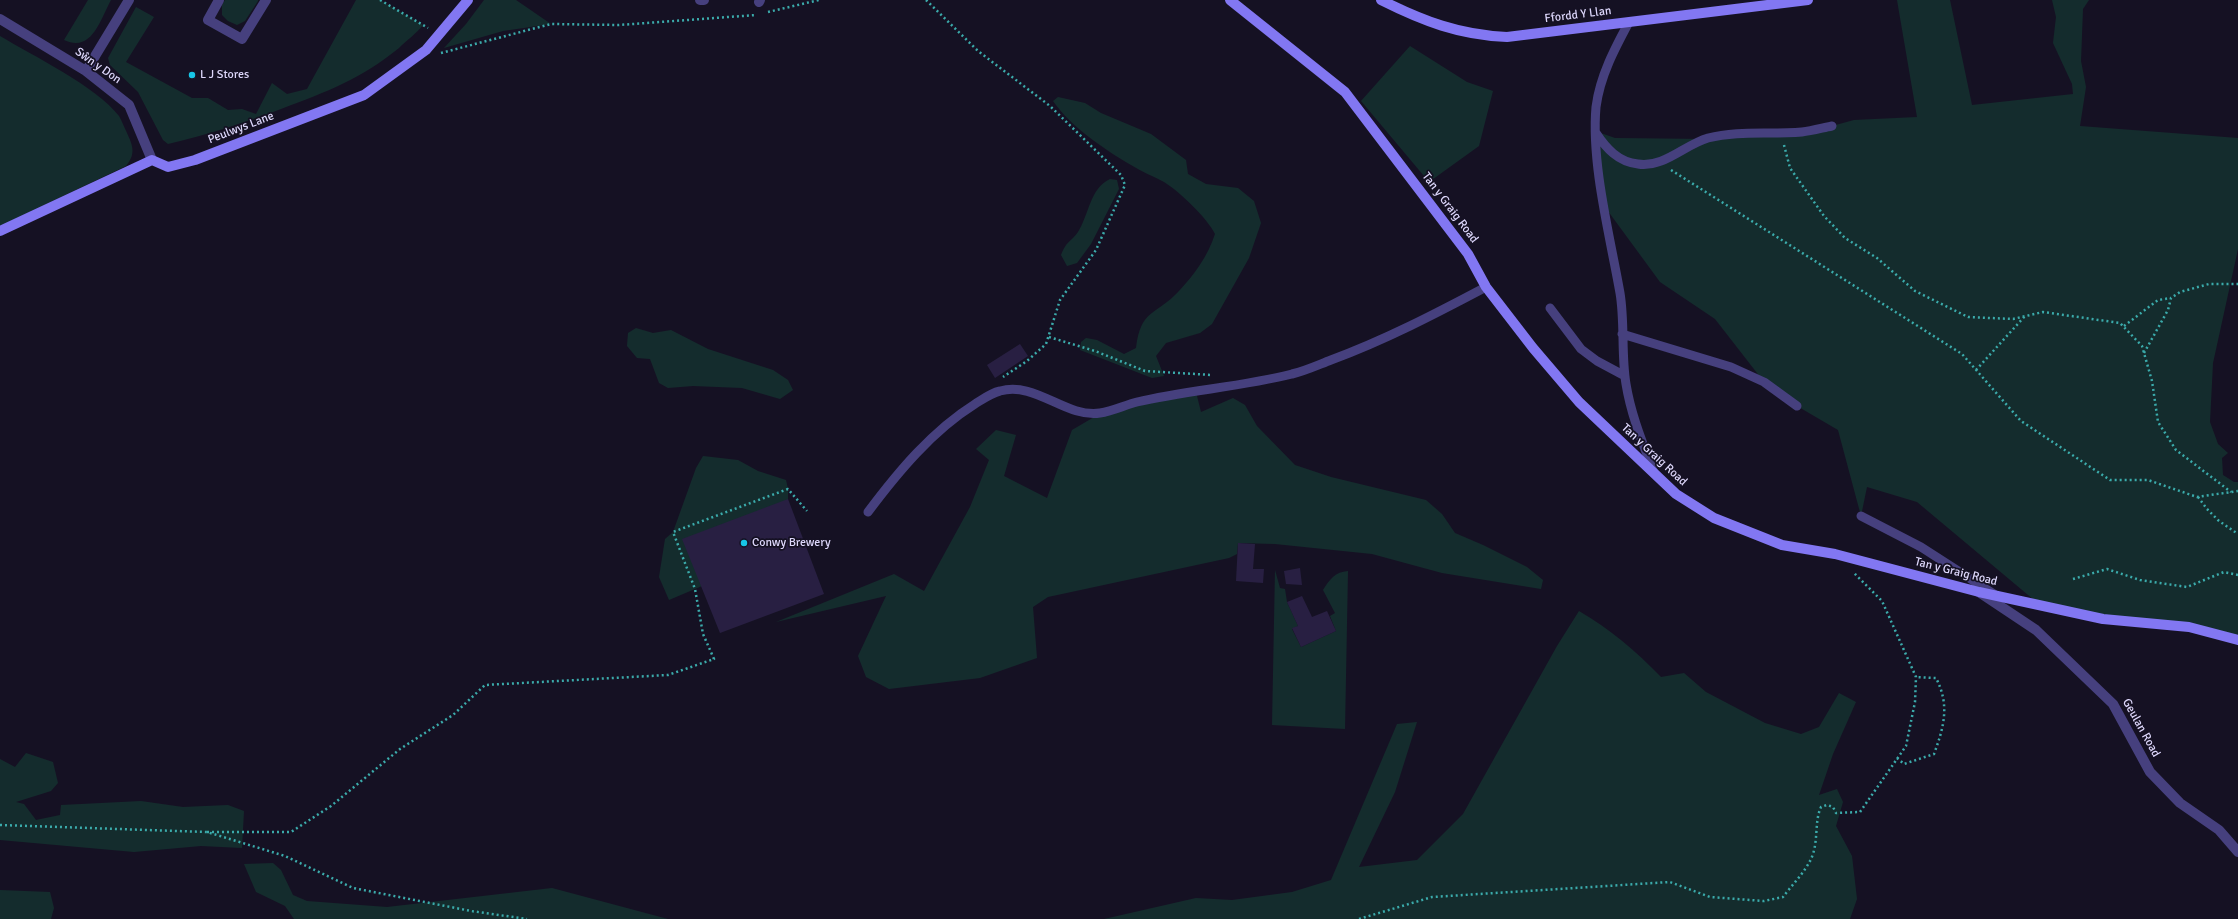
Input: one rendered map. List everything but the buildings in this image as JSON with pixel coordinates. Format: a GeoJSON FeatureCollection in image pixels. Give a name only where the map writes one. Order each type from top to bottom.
{"type":"FeatureCollection","features":[{"type":"Feature","properties":{"kind":"street"},"geometry":{"type":"LineString","coordinates":[[86,71],[128,0]]}},
{"type":"Feature","properties":{"kind":"street"},"geometry":{"type":"LineString","coordinates":[[219,0],[208,20],[242,39],[266,0]]}},
{"type":"Feature","properties":{"kind":"street","name":"Peulwys Lane"},"geometry":{"type":"LineString","coordinates":[[152,160],[168,167],[195,160],[364,95],[426,50],[468,0]]}},
{"type":"Feature","properties":{"kind":"street","name":"Tan y Graig Road"},"geometry":{"type":"LineString","coordinates":[[1230,0],[1345,92],[1468,254],[1486,287],[1533,348],[1579,402],[1676,494],[1714,518],[1782,545],[1835,554],[1979,592],[2103,619],[2189,627],[2238,640]]}},
{"type":"Feature","properties":{"kind":"street","name":"Ffordd Y Llan"},"geometry":{"type":"LineString","coordinates":[[1381,0],[1435,25],[1477,36],[1507,37],[1808,0]]}},
{"type":"Feature","properties":{"kind":"street","name":"Sŵn y Don"},"geometry":{"type":"LineString","coordinates":[[0,19],[86,71],[129,104],[152,160]]}},
{"type":"Feature","properties":{"kind":"street"},"geometry":{"type":"LineString","coordinates":[[0,231],[152,160]]}},
{"type":"Feature","properties":{"kind":"street","name":"Geulan Road"},"geometry":{"type":"LineString","coordinates":[[1979,592],[2036,630],[2113,704],[2150,772],[2180,803],[2219,830],[2238,852]]}},
{"type":"Feature","properties":{"kind":"lane"},"geometry":{"type":"LineString","coordinates":[[1629,22],[1608,61],[1597,105],[1595,132],[1612,257],[1620,294],[1625,376],[1634,421],[1655,475]]}},
{"type":"Feature","properties":{"kind":"lane"},"geometry":{"type":"LineString","coordinates":[[1595,132],[1605,147],[1621,159],[1638,164],[1669,158],[1706,139],[1729,133],[1803,132],[1832,126]]}},
{"type":"Feature","properties":{"kind":"lane"},"geometry":{"type":"LineString","coordinates":[[868,512],[886,488],[942,427],[989,395],[1000,391],[1014,389],[1028,391],[1086,414],[1101,413],[1137,402],[1252,384],[1294,374],[1366,347],[1428,318],[1486,287]]}},
{"type":"Feature","properties":{"kind":"lane"},"geometry":{"type":"LineString","coordinates":[[1550,308],[1581,349],[1596,361],[1625,376]]}},
{"type":"Feature","properties":{"kind":"lane"},"geometry":{"type":"LineString","coordinates":[[1622,334],[1731,367],[1764,382],[1797,406]]}},
{"type":"Feature","properties":{"kind":"lane"},"geometry":{"type":"LineString","coordinates":[[1861,516],[1921,546],[1997,596]]}},
{"type":"Feature","properties":{"kind":"path"},"geometry":{"type":"LineString","coordinates":[[380,0],[439,34]]}},
{"type":"Feature","properties":{"kind":"path"},"geometry":{"type":"LineString","coordinates":[[767,12],[818,0]]}},
{"type":"Feature","properties":{"kind":"path"},"geometry":{"type":"LineString","coordinates":[[926,0],[978,51],[1050,106],[1121,175],[1125,185],[1096,250],[1060,300],[1046,344],[1027,361],[999,380]]}},
{"type":"Feature","properties":{"kind":"path"},"geometry":{"type":"LineString","coordinates":[[438,54],[551,24],[619,25],[759,14]]}},
{"type":"Feature","properties":{"kind":"path"},"geometry":{"type":"LineString","coordinates":[[1780,132],[1790,168],[1824,216],[1846,238],[1877,258],[1915,291],[1968,317],[2013,319],[2043,312],[2120,322],[2142,346],[2152,381],[2158,422],[2176,450],[2231,492]]}},
{"type":"Feature","properties":{"kind":"path"},"geometry":{"type":"LineString","coordinates":[[1658,161],[1962,354],[2021,421],[2110,480],[2148,480],[2198,497],[2238,491]]}},
{"type":"Feature","properties":{"kind":"path"},"geometry":{"type":"LineString","coordinates":[[2124,326],[2158,300],[2171,298],[2180,292],[2209,284],[2238,284]]}},
{"type":"Feature","properties":{"kind":"path"},"geometry":{"type":"LineString","coordinates":[[2144,354],[2168,310],[2171,298]]}},
{"type":"Feature","properties":{"kind":"path"},"geometry":{"type":"LineString","coordinates":[[1976,370],[2026,316]]}},
{"type":"Feature","properties":{"kind":"path"},"geometry":{"type":"LineString","coordinates":[[1049,337],[1095,351],[1145,371],[1214,375]]}},
{"type":"Feature","properties":{"kind":"path"},"geometry":{"type":"LineString","coordinates":[[0,825],[207,832],[291,832],[331,806],[400,749],[453,715],[485,685],[668,675],[714,659],[703,634],[695,589],[673,532],[788,489],[807,511]]}},
{"type":"Feature","properties":{"kind":"path"},"geometry":{"type":"LineString","coordinates":[[2198,497],[2215,517],[2238,534]]}},
{"type":"Feature","properties":{"kind":"path"},"geometry":{"type":"LineString","coordinates":[[2073,579],[2107,568],[2140,580],[2187,587],[2224,572],[2238,575]]}},
{"type":"Feature","properties":{"kind":"path"},"geometry":{"type":"LineString","coordinates":[[1359,919],[1432,897],[1670,882],[1710,898],[1764,901],[1783,897],[1811,859],[1818,830],[1816,816],[1821,807],[1833,807],[1836,813],[1860,812],[1906,746],[1915,702],[1916,676],[1882,600],[1851,570]]}},
{"type":"Feature","properties":{"kind":"path"},"geometry":{"type":"LineString","coordinates":[[1898,758],[1904,764],[1934,754],[1944,727],[1943,691],[1936,678],[1916,676]]}},
{"type":"Feature","properties":{"kind":"path"},"geometry":{"type":"LineString","coordinates":[[207,832],[285,856],[353,888],[471,911],[526,919]]}},
{"type":"Feature","properties":{"kind":"green space"},"geometry":{"type":"Polygon","coordinates":[[[88,0],[111,0],[99,25],[88,38],[82,42],[74,43],[64,40],[88,0]]]}},
{"type":"Feature","properties":{"kind":"green space"},"geometry":{"type":"Polygon","coordinates":[[[225,0],[258,1],[245,21],[237,25],[228,21],[222,15],[222,5],[225,0]]]}},
{"type":"Feature","properties":{"kind":"green space"},"geometry":{"type":"Polygon","coordinates":[[[356,0],[380,0],[423,25],[385,59],[343,84],[313,97],[253,119],[211,133],[168,144],[163,140],[138,92],[110,65],[108,58],[136,7],[154,17],[126,62],[192,98],[208,98],[228,110],[242,109],[256,114],[272,83],[287,94],[307,89],[356,0]]]}},
{"type":"Feature","properties":{"kind":"green space"},"geometry":{"type":"Polygon","coordinates":[[[484,0],[516,0],[551,24],[503,31],[444,48],[466,24],[484,0]]]}},
{"type":"Feature","properties":{"kind":"green space"},"geometry":{"type":"Polygon","coordinates":[[[1897,0],[1950,0],[1972,105],[2073,94],[2072,84],[2053,43],[2056,17],[2052,0],[2089,0],[2083,9],[2081,61],[2086,87],[2080,126],[2238,138],[2238,249],[2213,363],[2210,422],[2218,444],[2228,453],[2222,458],[2223,475],[2234,482],[2238,482],[2238,640],[2040,605],[1917,502],[1867,487],[1861,516],[1838,430],[1797,406],[1764,382],[1715,319],[1660,282],[1605,207],[1595,131],[1615,138],[1706,139],[1832,126],[1854,120],[1917,117],[1897,0]]]}},
{"type":"Feature","properties":{"kind":"green space"},"geometry":{"type":"Polygon","coordinates":[[[0,36],[63,72],[109,105],[120,118],[131,142],[132,154],[126,166],[0,226],[0,36]]]}},
{"type":"Feature","properties":{"kind":"green space"},"geometry":{"type":"Polygon","coordinates":[[[1410,46],[1467,82],[1493,91],[1479,146],[1429,182],[1361,101],[1410,46]]]}},
{"type":"Feature","properties":{"kind":"green space"},"geometry":{"type":"Polygon","coordinates":[[[1058,97],[1085,103],[1101,113],[1151,134],[1186,160],[1188,174],[1206,184],[1238,188],[1254,201],[1261,223],[1249,258],[1212,324],[1200,333],[1166,343],[1156,356],[1164,376],[1152,378],[1080,350],[1081,342],[1086,338],[1097,340],[1124,354],[1136,348],[1138,335],[1146,319],[1171,299],[1190,278],[1200,265],[1215,234],[1200,213],[1170,186],[1121,159],[1099,145],[1078,128],[1060,111],[1053,101],[1058,97]]]}},
{"type":"Feature","properties":{"kind":"green space"},"geometry":{"type":"Polygon","coordinates":[[[1110,179],[1117,180],[1119,189],[1091,244],[1077,263],[1067,266],[1061,255],[1063,250],[1076,235],[1082,225],[1094,195],[1103,183],[1110,179]]]}},
{"type":"Feature","properties":{"kind":"green space"},"geometry":{"type":"Polygon","coordinates":[[[636,328],[653,333],[671,330],[708,349],[773,370],[788,380],[793,390],[780,399],[742,388],[693,386],[668,388],[659,383],[650,359],[637,358],[627,346],[628,333],[636,328]]]}},
{"type":"Feature","properties":{"kind":"green space"},"geometry":{"type":"Polygon","coordinates":[[[1196,392],[1201,412],[1233,398],[1245,405],[1257,426],[1295,465],[1331,477],[1426,500],[1442,514],[1455,533],[1527,567],[1543,580],[1541,589],[1442,573],[1372,554],[1275,544],[1238,543],[1237,554],[1229,558],[1048,597],[1033,607],[1037,658],[980,678],[889,689],[866,677],[858,656],[886,596],[776,622],[894,574],[924,591],[970,507],[989,460],[976,449],[996,430],[1016,435],[1004,476],[1047,498],[1072,430],[1101,413],[1196,392]]]}},
{"type":"Feature","properties":{"kind":"green space"},"geometry":{"type":"Polygon","coordinates":[[[703,456],[738,460],[758,471],[786,480],[788,499],[702,586],[669,600],[659,577],[665,539],[673,532],[696,468],[703,456]]]}},
{"type":"Feature","properties":{"kind":"green space"},"geometry":{"type":"Polygon","coordinates":[[[1275,570],[1280,588],[1285,589],[1287,602],[1298,626],[1292,629],[1301,647],[1336,631],[1330,616],[1335,613],[1323,590],[1333,577],[1348,571],[1345,729],[1272,725],[1275,570]]]}},
{"type":"Feature","properties":{"kind":"green space"},"geometry":{"type":"Polygon","coordinates":[[[1579,611],[1622,641],[1661,677],[1684,673],[1706,692],[1765,723],[1801,734],[1819,727],[1839,693],[1856,702],[1833,754],[1819,795],[1837,789],[1843,802],[1836,826],[1852,856],[1857,899],[1850,919],[1104,919],[1196,898],[1232,900],[1292,892],[1331,880],[1397,724],[1417,722],[1395,792],[1359,867],[1417,860],[1463,814],[1557,646],[1579,611]]]}},
{"type":"Feature","properties":{"kind":"green space"},"geometry":{"type":"Polygon","coordinates":[[[26,753],[53,762],[58,783],[51,791],[16,802],[24,804],[36,820],[60,815],[61,805],[141,801],[183,807],[228,805],[244,811],[242,848],[201,846],[134,852],[0,840],[0,759],[15,767],[26,753]]]}},
{"type":"Feature","properties":{"kind":"green space"},"geometry":{"type":"Polygon","coordinates":[[[273,863],[281,870],[293,895],[307,901],[387,907],[552,888],[668,919],[294,919],[285,906],[256,892],[244,864],[273,863]]]}},
{"type":"Feature","properties":{"kind":"green space"},"geometry":{"type":"Polygon","coordinates":[[[0,890],[50,892],[54,908],[51,919],[0,919],[0,890]]]}},
{"type":"Feature","properties":{"kind":"place","name":"L J Stores"},"geometry":{"type":"Point","coordinates":[192,75]}},
{"type":"Feature","properties":{"kind":"place","name":"Conwy Brewery"},"geometry":{"type":"Point","coordinates":[744,543]}}]}
